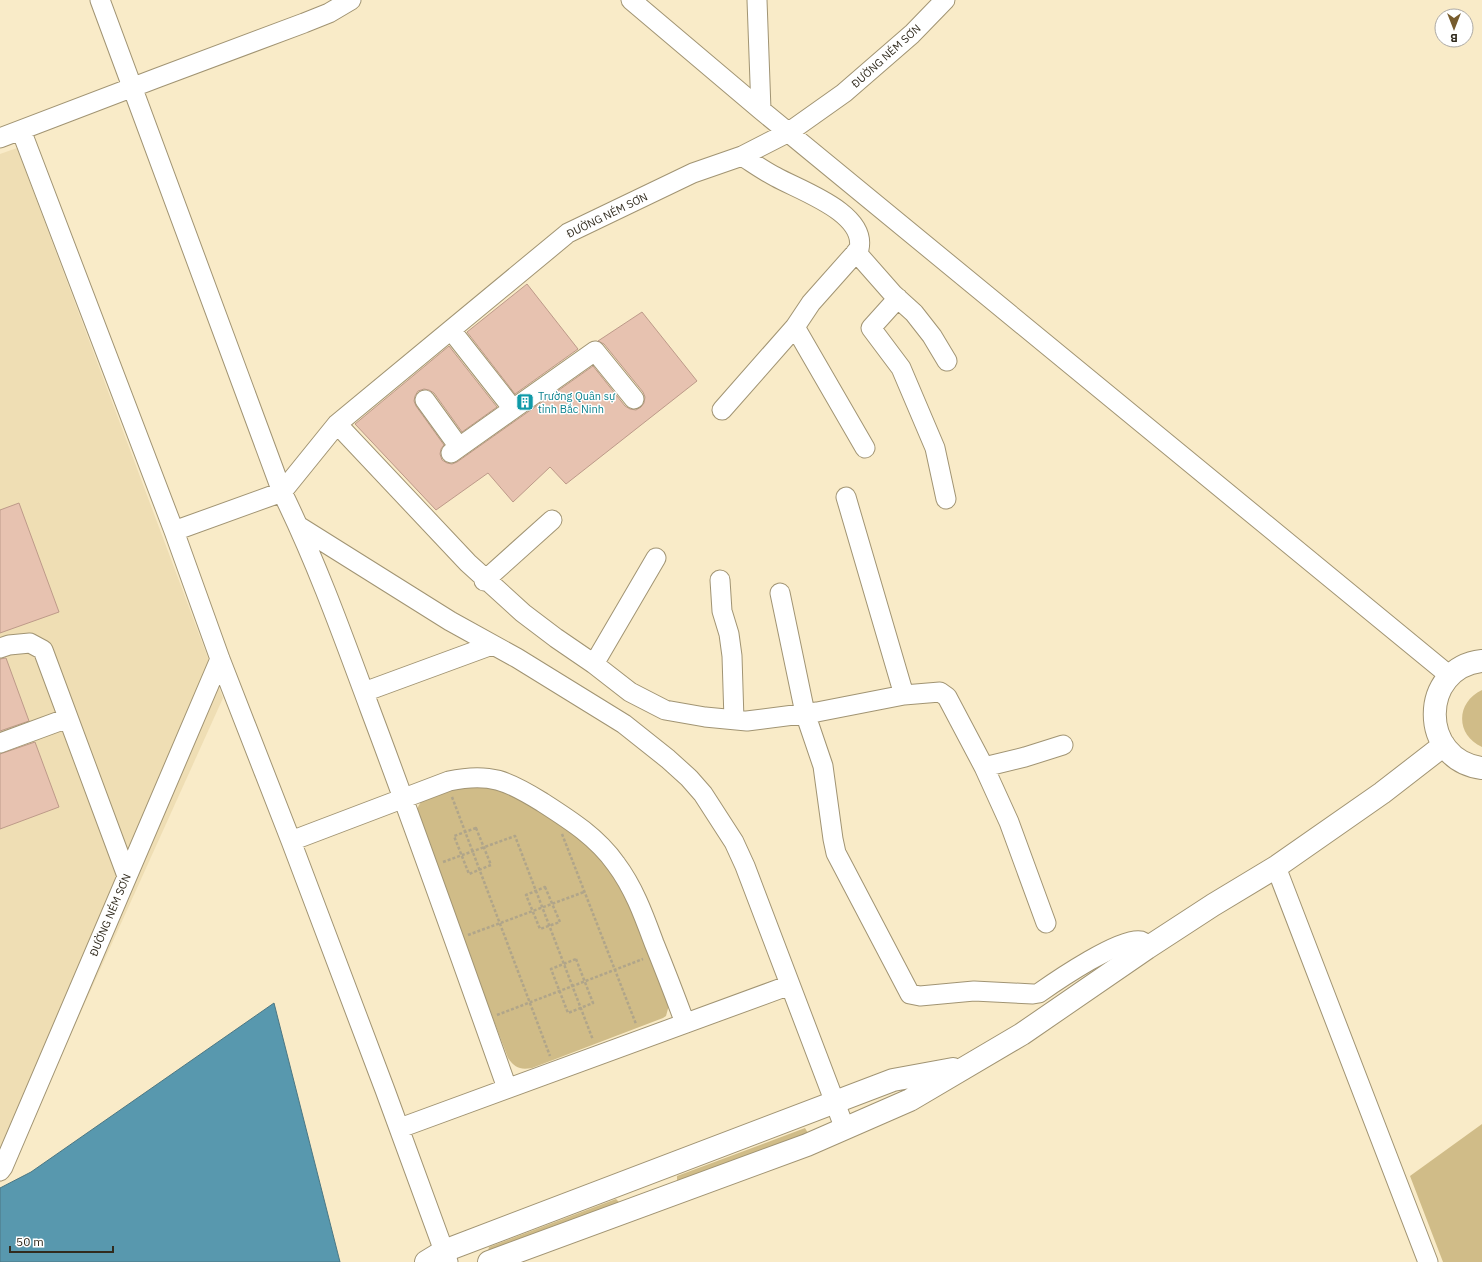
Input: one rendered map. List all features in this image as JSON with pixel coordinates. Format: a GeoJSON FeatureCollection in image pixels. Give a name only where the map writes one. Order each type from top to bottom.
{"type":"FeatureCollection","features":[{"type":"Feature","properties":{"kind":"main road"},"geometry":{"type":"LineString","coordinates":[[1482,661],[1469,664],[1450,676],[1443,685],[1435,704],[1434,715],[1435,726],[1444,746],[1458,760],[1467,765],[1482,768]]}},
{"type":"Feature","properties":{"kind":"main road"},"geometry":{"type":"LineString","coordinates":[[489,1262],[807,1145],[910,1100],[1042,1021],[1147,948],[1213,905],[1276,867],[1382,793],[1444,746]]}},
{"type":"Feature","properties":{"kind":"main road"},"geometry":{"type":"LineString","coordinates":[[426,1262],[446,1257],[638,1178],[893,1080],[968,1066]]}},
{"type":"Feature","properties":{"kind":"main road"},"geometry":{"type":"LineString","coordinates":[[638,1178],[648,1204]]}},
{"type":"Feature","properties":{"kind":"street"},"geometry":{"type":"LineString","coordinates":[[100,0],[282,492],[300,527],[364,692],[507,1088]]}},
{"type":"Feature","properties":{"kind":"street"},"geometry":{"type":"LineString","coordinates":[[0,138],[304,23],[351,0]]}},
{"type":"Feature","properties":{"kind":"street"},"geometry":{"type":"LineString","coordinates":[[631,0],[761,110],[1450,676]]}},
{"type":"Feature","properties":{"kind":"street"},"geometry":{"type":"LineString","coordinates":[[756,0],[761,110]]}},
{"type":"Feature","properties":{"kind":"street","name":"ĐƯỜNG NÉM SƠN"},"geometry":{"type":"LineString","coordinates":[[282,492],[337,424],[568,233],[693,173],[742,156],[789,132],[844,93],[912,34],[945,0]]}},
{"type":"Feature","properties":{"kind":"street"},"geometry":{"type":"LineString","coordinates":[[21,130],[174,531],[220,658],[400,1128],[446,1257]]}},
{"type":"Feature","properties":{"kind":"street"},"geometry":{"type":"LineString","coordinates":[[722,410],[795,327],[810,303],[859,249],[860,243],[858,233],[845,215],[836,207],[776,177],[742,156]]}},
{"type":"Feature","properties":{"kind":"street"},"geometry":{"type":"LineString","coordinates":[[856,252],[898,298],[914,313],[932,336],[948,361]]}},
{"type":"Feature","properties":{"kind":"street"},"geometry":{"type":"LineString","coordinates":[[898,298],[871,328],[901,368],[935,448],[946,499]]}},
{"type":"Feature","properties":{"kind":"street"},"geometry":{"type":"LineString","coordinates":[[795,327],[866,448]]}},
{"type":"Feature","properties":{"kind":"street"},"geometry":{"type":"LineString","coordinates":[[451,330],[513,409]]}},
{"type":"Feature","properties":{"kind":"street"},"geometry":{"type":"LineString","coordinates":[[425,400],[455,450],[595,350],[634,399]]}},
{"type":"Feature","properties":{"kind":"street"},"geometry":{"type":"LineString","coordinates":[[337,424],[468,563],[523,613],[630,692],[664,710],[705,717],[747,721],[805,713],[904,695],[940,692],[947,696],[984,767],[1009,822],[1046,923]]}},
{"type":"Feature","properties":{"kind":"street"},"geometry":{"type":"LineString","coordinates":[[174,531],[282,492]]}},
{"type":"Feature","properties":{"kind":"street"},"geometry":{"type":"LineString","coordinates":[[846,496],[904,695]]}},
{"type":"Feature","properties":{"kind":"street"},"geometry":{"type":"LineString","coordinates":[[484,581],[552,520]]}},
{"type":"Feature","properties":{"kind":"street"},"geometry":{"type":"LineString","coordinates":[[300,527],[450,620],[492,645],[518,658],[624,724],[689,778],[703,794],[734,842],[761,907],[845,1129]]}},
{"type":"Feature","properties":{"kind":"street"},"geometry":{"type":"LineString","coordinates":[[594,664],[656,558]]}},
{"type":"Feature","properties":{"kind":"street"},"geometry":{"type":"LineString","coordinates":[[720,580],[722,611],[729,634],[732,656],[734,720]]}},
{"type":"Feature","properties":{"kind":"street"},"geometry":{"type":"LineString","coordinates":[[780,593],[805,713],[823,766],[836,853],[910,994],[920,996],[974,991],[1028,994],[1038,993],[1069,973],[1121,945],[1140,941],[1145,943],[1147,948]]}},
{"type":"Feature","properties":{"kind":"street"},"geometry":{"type":"LineString","coordinates":[[0,648],[30,643],[43,650],[127,876]]}},
{"type":"Feature","properties":{"kind":"street"},"geometry":{"type":"LineString","coordinates":[[364,692],[492,645]]}},
{"type":"Feature","properties":{"kind":"street","name":"ĐƯỜNG NÉM SƠN"},"geometry":{"type":"LineString","coordinates":[[0,1171],[220,658]]}},
{"type":"Feature","properties":{"kind":"street"},"geometry":{"type":"LineString","coordinates":[[0,743],[68,718]]}},
{"type":"Feature","properties":{"kind":"street"},"geometry":{"type":"LineString","coordinates":[[984,767],[1025,757],[1063,745]]}},
{"type":"Feature","properties":{"kind":"street"},"geometry":{"type":"LineString","coordinates":[[291,841],[449,781],[463,778],[486,777],[494,778],[511,785],[532,796],[577,824],[606,852],[616,864],[631,886],[642,911],[685,1023]]}},
{"type":"Feature","properties":{"kind":"street"},"geometry":{"type":"LineString","coordinates":[[1276,867],[1428,1262]]}},
{"type":"Feature","properties":{"kind":"street"},"geometry":{"type":"LineString","coordinates":[[400,1128],[790,985]]}},
{"type":"Feature","properties":{"kind":"street"},"geometry":{"type":"LineString","coordinates":[[1028,994],[1033,1001],[1042,1021]]}},
{"type":"Feature","properties":{"kind":"path"},"geometry":{"type":"LineString","coordinates":[[450,791],[551,1056]]}},
{"type":"Feature","properties":{"kind":"path"},"geometry":{"type":"LineString","coordinates":[[476,828],[491,865],[469,874],[454,836],[465,832],[476,828]]}},
{"type":"Feature","properties":{"kind":"path"},"geometry":{"type":"LineString","coordinates":[[562,834],[636,1024]]}},
{"type":"Feature","properties":{"kind":"path"},"geometry":{"type":"LineString","coordinates":[[438,864],[515,836],[593,1040]]}},
{"type":"Feature","properties":{"kind":"path"},"geometry":{"type":"LineString","coordinates":[[545,887],[560,922],[540,929],[526,895],[536,891],[545,887]]}},
{"type":"Feature","properties":{"kind":"path"},"geometry":{"type":"LineString","coordinates":[[465,936],[584,892]]}},
{"type":"Feature","properties":{"kind":"path"},"geometry":{"type":"LineString","coordinates":[[495,1016],[647,957]]}},
{"type":"Feature","properties":{"kind":"path"},"geometry":{"type":"LineString","coordinates":[[576,959],[593,1003],[568,1013],[551,969],[564,964],[576,959]]}},
{"type":"Feature","properties":{"kind":"shaded area"},"geometry":{"type":"Polygon","coordinates":[[[17,148],[223,698],[7,1175],[0,1183],[0,154],[17,148]]]}},
{"type":"Feature","properties":{"kind":"shaded area"},"geometry":{"type":"Polygon","coordinates":[[[1482,690],[1482,747],[1473,742],[1467,735],[1463,727],[1462,718],[1463,710],[1467,702],[1473,695],[1482,690]]]}},
{"type":"Feature","properties":{"kind":"shaded area"},"geometry":{"type":"Polygon","coordinates":[[[455,786],[494,788],[518,799],[571,831],[604,861],[628,897],[669,1005],[666,1016],[532,1068],[518,1068],[508,1058],[417,818],[419,805],[423,800],[435,793],[455,786]]]}},
{"type":"Feature","properties":{"kind":"shaded area"},"geometry":{"type":"Polygon","coordinates":[[[1482,1124],[1482,1262],[1443,1262],[1410,1176],[1482,1124]]]}},
{"type":"Feature","properties":{"kind":"shaded area"},"geometry":{"type":"Polygon","coordinates":[[[805,1128],[808,1133],[678,1182],[677,1180],[677,1176],[805,1128]]]}},
{"type":"Feature","properties":{"kind":"shaded area"},"geometry":{"type":"Polygon","coordinates":[[[616,1199],[619,1202],[619,1205],[488,1251],[489,1247],[616,1199]]]}},
{"type":"Feature","properties":{"kind":"water"},"geometry":{"type":"Polygon","coordinates":[[[274,1003],[340,1262],[0,1262],[0,1188],[31,1172],[274,1003]]]}},
{"type":"Feature","properties":{"kind":"building"},"geometry":{"type":"Polygon","coordinates":[[[527,284],[578,349],[515,394],[467,332],[527,284]]]}},
{"type":"Feature","properties":{"kind":"building","name":"Trường Quân sự tỉnh Bắc Ninh"},"geometry":{"type":"Polygon","coordinates":[[[642,312],[697,381],[566,484],[550,467],[513,502],[488,473],[436,510],[355,424],[449,346],[497,407],[462,432],[434,393],[424,389],[418,391],[414,401],[416,406],[444,445],[440,454],[442,460],[447,463],[452,464],[457,462],[593,366],[625,406],[636,410],[644,403],[645,397],[643,392],[604,344],[598,341],[642,312]]]}},
{"type":"Feature","properties":{"kind":"building"},"geometry":{"type":"Polygon","coordinates":[[[19,503],[59,612],[0,633],[0,510],[19,503]]]}},
{"type":"Feature","properties":{"kind":"building"},"geometry":{"type":"Polygon","coordinates":[[[6,658],[29,721],[0,731],[0,659],[6,658]]]}},
{"type":"Feature","properties":{"kind":"building"},"geometry":{"type":"Polygon","coordinates":[[[35,742],[59,807],[0,829],[0,754],[35,742]]]}},
{"type":"Feature","properties":{"kind":"place","name":"Trường Quân sự tỉnh Bắc Ninh"},"geometry":{"type":"Point","coordinates":[525,402]}}]}
